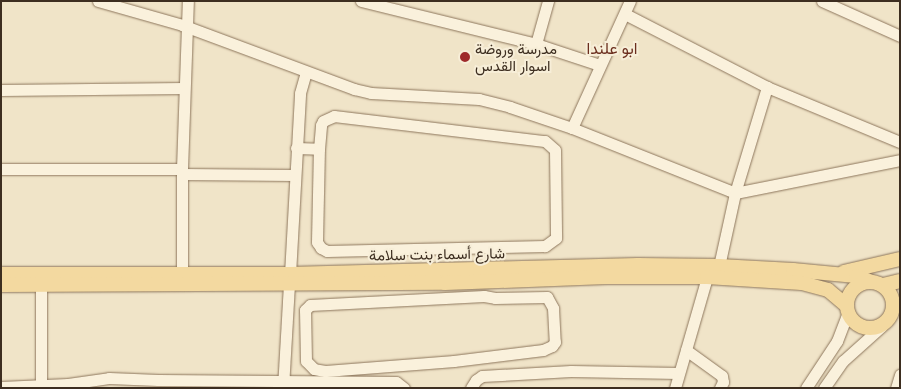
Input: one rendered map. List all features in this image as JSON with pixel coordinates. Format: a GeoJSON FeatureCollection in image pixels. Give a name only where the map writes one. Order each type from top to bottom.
{"type":"FeatureCollection","features":[{"type":"Feature","properties":{"kind":"main road"},"geometry":{"type":"LineString","coordinates":[[835,274],[900,259]]}},
{"type":"Feature","properties":{"kind":"main road","name":"شارع أسماء بنت سلامة"},"geometry":{"type":"LineString","coordinates":[[1,285],[290,279],[638,265],[719,266],[835,274],[866,278],[878,284],[900,281]]}},
{"type":"Feature","properties":{"kind":"main road","name":"شارع أسماء بنت سلامة"},"geometry":{"type":"LineString","coordinates":[[1,274],[182,273],[290,279],[707,277],[802,283],[828,290],[847,309]]}},
{"type":"Feature","properties":{"kind":"main road"},"geometry":{"type":"LineString","coordinates":[[878,284],[893,298],[896,310],[882,326],[862,327],[853,321],[847,309],[851,292],[856,287],[878,284]]}},
{"type":"Feature","properties":{"kind":"street"},"geometry":{"type":"LineString","coordinates":[[98,1],[188,27],[306,72],[371,93],[479,99],[572,128],[735,193],[900,160]]}},
{"type":"Feature","properties":{"kind":"street"},"geometry":{"type":"LineString","coordinates":[[182,273],[182,171],[188,1]]}},
{"type":"Feature","properties":{"kind":"street"},"geometry":{"type":"LineString","coordinates":[[361,1],[536,44],[600,65]]}},
{"type":"Feature","properties":{"kind":"street"},"geometry":{"type":"LineString","coordinates":[[536,44],[548,1]]}},
{"type":"Feature","properties":{"kind":"street"},"geometry":{"type":"LineString","coordinates":[[572,128],[630,1]]}},
{"type":"Feature","properties":{"kind":"street"},"geometry":{"type":"LineString","coordinates":[[822,1],[900,36]]}},
{"type":"Feature","properties":{"kind":"street"},"geometry":{"type":"LineString","coordinates":[[625,14],[767,87],[900,142]]}},
{"type":"Feature","properties":{"kind":"street"},"geometry":{"type":"LineString","coordinates":[[283,385],[296,148],[300,94],[306,72]]}},
{"type":"Feature","properties":{"kind":"street"},"geometry":{"type":"LineString","coordinates":[[719,266],[735,193],[767,87]]}},
{"type":"Feature","properties":{"kind":"street"},"geometry":{"type":"LineString","coordinates":[[1,90],[184,88]]}},
{"type":"Feature","properties":{"kind":"street"},"geometry":{"type":"LineString","coordinates":[[334,116],[545,141],[555,150],[556,238],[545,246],[327,251],[320,248],[317,242],[319,149],[321,125],[324,121],[334,116]]}},
{"type":"Feature","properties":{"kind":"street"},"geometry":{"type":"LineString","coordinates":[[296,148],[319,149]]}},
{"type":"Feature","properties":{"kind":"street"},"geometry":{"type":"LineString","coordinates":[[1,169],[182,171],[295,175]]}},
{"type":"Feature","properties":{"kind":"street"},"geometry":{"type":"LineString","coordinates":[[675,388],[707,277]]}},
{"type":"Feature","properties":{"kind":"street"},"geometry":{"type":"LineString","coordinates":[[41,285],[41,387]]}},
{"type":"Feature","properties":{"kind":"street"},"geometry":{"type":"LineString","coordinates":[[484,296],[495,298],[540,296],[547,297],[551,302],[555,342],[549,348],[543,350],[475,359],[325,371],[314,369],[306,361],[304,331],[305,310],[310,306],[319,304],[484,296]]}},
{"type":"Feature","properties":{"kind":"street"},"geometry":{"type":"LineString","coordinates":[[806,388],[837,341],[847,309]]}},
{"type":"Feature","properties":{"kind":"street"},"geometry":{"type":"LineString","coordinates":[[824,388],[843,361],[882,326]]}},
{"type":"Feature","properties":{"kind":"street"},"geometry":{"type":"LineString","coordinates":[[286,332],[304,331]]}},
{"type":"Feature","properties":{"kind":"street"},"geometry":{"type":"LineString","coordinates":[[686,350],[722,376],[723,382],[720,388]]}},
{"type":"Feature","properties":{"kind":"street"},"geometry":{"type":"LineString","coordinates":[[471,388],[476,380],[482,376],[571,372],[678,373]]}},
{"type":"Feature","properties":{"kind":"street"},"geometry":{"type":"LineString","coordinates":[[896,388],[900,375]]}},
{"type":"Feature","properties":{"kind":"street"},"geometry":{"type":"LineString","coordinates":[[1,386],[41,387],[109,378],[158,384],[283,385],[396,382],[404,388]]}},
{"type":"Feature","properties":{"kind":"place","name":"مدرسة وروضة اسوار القدس"},"geometry":{"type":"Point","coordinates":[465,57]}},
{"type":"Feature","properties":{"kind":"district","name":"ابو علندا"},"geometry":{"type":"Point","coordinates":[612,48]}}]}
